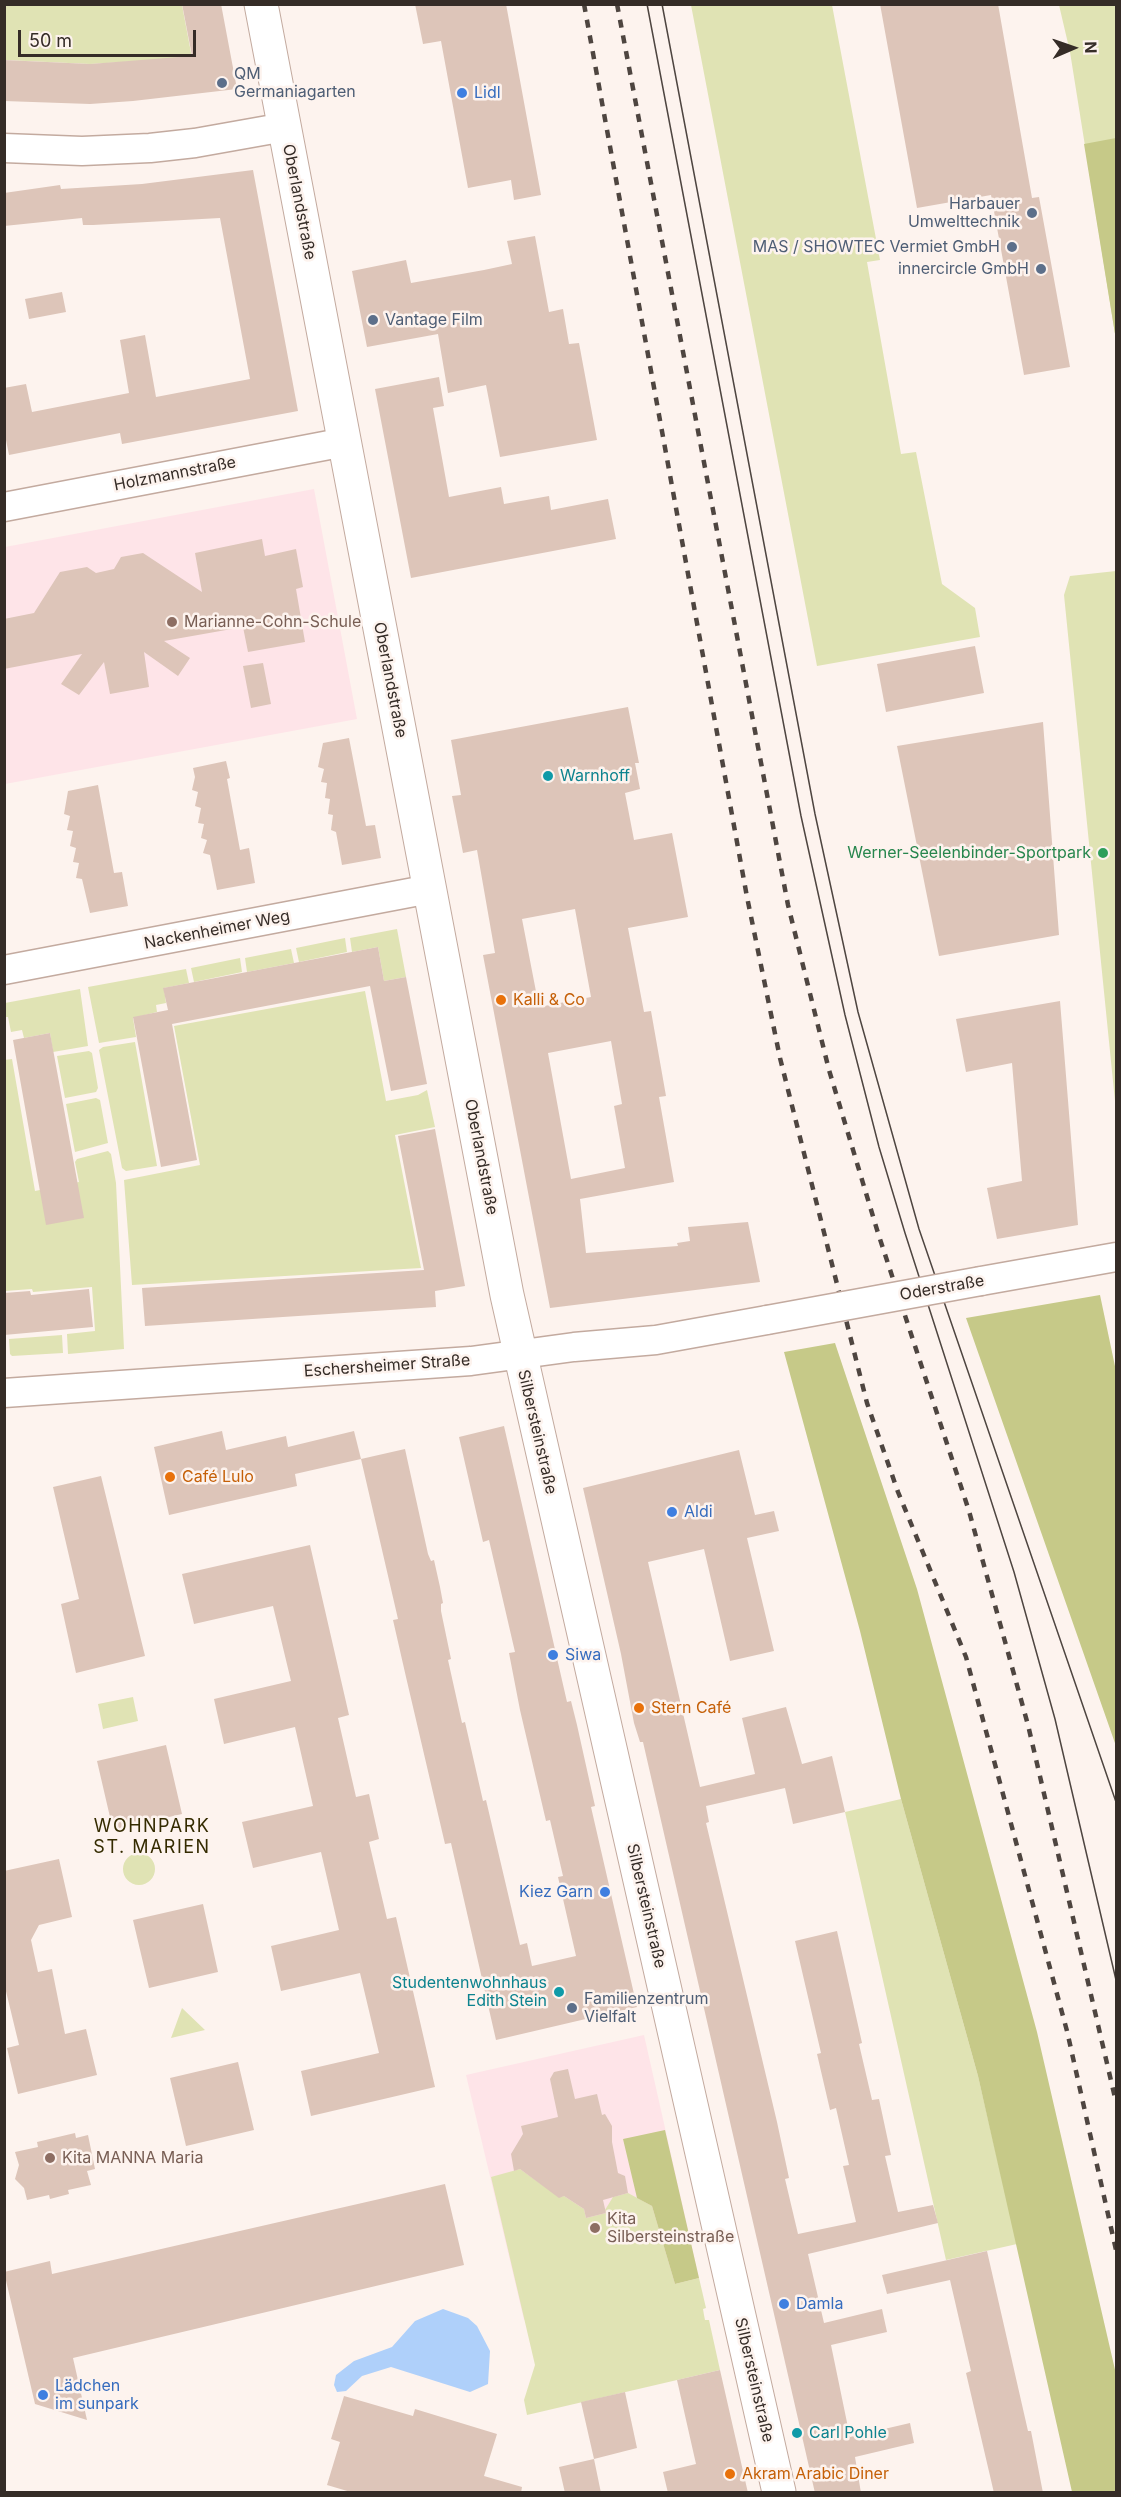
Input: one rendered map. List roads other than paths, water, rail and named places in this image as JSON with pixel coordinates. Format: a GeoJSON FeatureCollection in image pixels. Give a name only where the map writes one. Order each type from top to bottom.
{"type":"FeatureCollection","features":[{"type":"Feature","properties":{"kind":"street","name":"Oberlandstraße"},"geometry":{"type":"LineString","coordinates":[[261,4],[520,1354]]}},
{"type":"Feature","properties":{"kind":"street"},"geometry":{"type":"LineString","coordinates":[[4,148],[82,150],[141,148],[195,143],[285,127]]}},
{"type":"Feature","properties":{"kind":"street","name":"Holzmannstraße"},"geometry":{"type":"LineString","coordinates":[[4,507],[345,442]]}},
{"type":"Feature","properties":{"kind":"street","name":"Nackenheimer Weg"},"geometry":{"type":"LineString","coordinates":[[4,970],[430,889]]}},
{"type":"Feature","properties":{"kind":"street","name":"Oderstraße"},"geometry":{"type":"LineString","coordinates":[[767,1320],[981,1281],[1116,1260]]}},
{"type":"Feature","properties":{"kind":"street","name":"Eschersheimer Straße"},"geometry":{"type":"LineString","coordinates":[[4,1394],[471,1361],[656,1340],[767,1320]]}},
{"type":"Feature","properties":{"kind":"street","name":"Silbersteinstraße"},"geometry":{"type":"LineString","coordinates":[[520,1354],[779,2493]]}},
{"type":"Feature","properties":{"kind":"water"},"geometry":{"type":"Polygon","coordinates":[[[443,2309],[468,2318],[477,2326],[490,2351],[488,2384],[470,2392],[391,2367],[362,2376],[346,2391],[337,2392],[334,2385],[336,2375],[354,2361],[392,2347],[415,2321],[443,2309]]]}},
{"type":"Feature","properties":{"kind":"tram line"},"geometry":{"type":"LineString","coordinates":[[647,4],[801,816],[845,1015],[879,1147],[905,1233],[1014,1572],[1055,1719],[1116,1980]]}},
{"type":"Feature","properties":{"kind":"tram line"},"geometry":{"type":"LineString","coordinates":[[662,4],[815,814],[858,1012],[919,1229],[1116,1802]]}},
{"type":"Feature","properties":{"kind":"railway"},"geometry":{"type":"LineString","coordinates":[[584,4],[747,897],[780,1058],[867,1403],[898,1492],[966,1657],[1067,2031],[1116,2250]]}},
{"type":"Feature","properties":{"kind":"railway"},"geometry":{"type":"LineString","coordinates":[[617,4],[788,905],[829,1070],[878,1233],[969,1511],[1028,1725],[1116,2102]]}},
{"type":"Feature","properties":{"kind":"place","name":"QM Germaniagarten"},"geometry":{"type":"Point","coordinates":[222,83]}},
{"type":"Feature","properties":{"kind":"place","name":"Lidl"},"geometry":{"type":"Point","coordinates":[462,93]}},
{"type":"Feature","properties":{"kind":"place","name":"Harbauer Umwelttechnik"},"geometry":{"type":"Point","coordinates":[1032,213]}},
{"type":"Feature","properties":{"kind":"place","name":"MAS / SHOWTEC Vermiet GmbH"},"geometry":{"type":"Point","coordinates":[1012,247]}},
{"type":"Feature","properties":{"kind":"place","name":"innercircle GmbH"},"geometry":{"type":"Point","coordinates":[1041,269]}},
{"type":"Feature","properties":{"kind":"place","name":"Vantage Film"},"geometry":{"type":"Point","coordinates":[373,320]}},
{"type":"Feature","properties":{"kind":"place","name":"Marianne-Cohn-Schule"},"geometry":{"type":"Point","coordinates":[172,622]}},
{"type":"Feature","properties":{"kind":"place","name":"Warnhoff"},"geometry":{"type":"Point","coordinates":[548,776]}},
{"type":"Feature","properties":{"kind":"place","name":"Werner-Seelenbinder-Sportpark"},"geometry":{"type":"Point","coordinates":[1103,853]}},
{"type":"Feature","properties":{"kind":"place","name":"Kalli & Co"},"geometry":{"type":"Point","coordinates":[501,1000]}},
{"type":"Feature","properties":{"kind":"place","name":"Café Lulo"},"geometry":{"type":"Point","coordinates":[170,1477]}},
{"type":"Feature","properties":{"kind":"place","name":"Aldi"},"geometry":{"type":"Point","coordinates":[672,1512]}},
{"type":"Feature","properties":{"kind":"place","name":"Siwa"},"geometry":{"type":"Point","coordinates":[553,1655]}},
{"type":"Feature","properties":{"kind":"place","name":"Stern Café"},"geometry":{"type":"Point","coordinates":[639,1708]}},
{"type":"Feature","properties":{"kind":"place","name":"Kiez Garn"},"geometry":{"type":"Point","coordinates":[605,1892]}},
{"type":"Feature","properties":{"kind":"place","name":"Studentenwohnhaus Edith Stein"},"geometry":{"type":"Point","coordinates":[559,1992]}},
{"type":"Feature","properties":{"kind":"place","name":"Familienzentrum Vielfalt"},"geometry":{"type":"Point","coordinates":[572,2008]}},
{"type":"Feature","properties":{"kind":"place","name":"Kita MANNA Maria"},"geometry":{"type":"Point","coordinates":[50,2158]}},
{"type":"Feature","properties":{"kind":"place","name":"Kita Silbersteinstraße"},"geometry":{"type":"Point","coordinates":[595,2228]}},
{"type":"Feature","properties":{"kind":"place","name":"Damla"},"geometry":{"type":"Point","coordinates":[784,2304]}},
{"type":"Feature","properties":{"kind":"place","name":"Lädchen im sunpark"},"geometry":{"type":"Point","coordinates":[43,2395]}},
{"type":"Feature","properties":{"kind":"place","name":"Carl Pohle"},"geometry":{"type":"Point","coordinates":[797,2433]}},
{"type":"Feature","properties":{"kind":"place","name":"Akram Arabic Diner"},"geometry":{"type":"Point","coordinates":[730,2474]}},
{"type":"Feature","properties":{"kind":"district","name":"WOHNPARK ST. MARIEN"},"geometry":{"type":"Point","coordinates":[152,1837]}}]}
